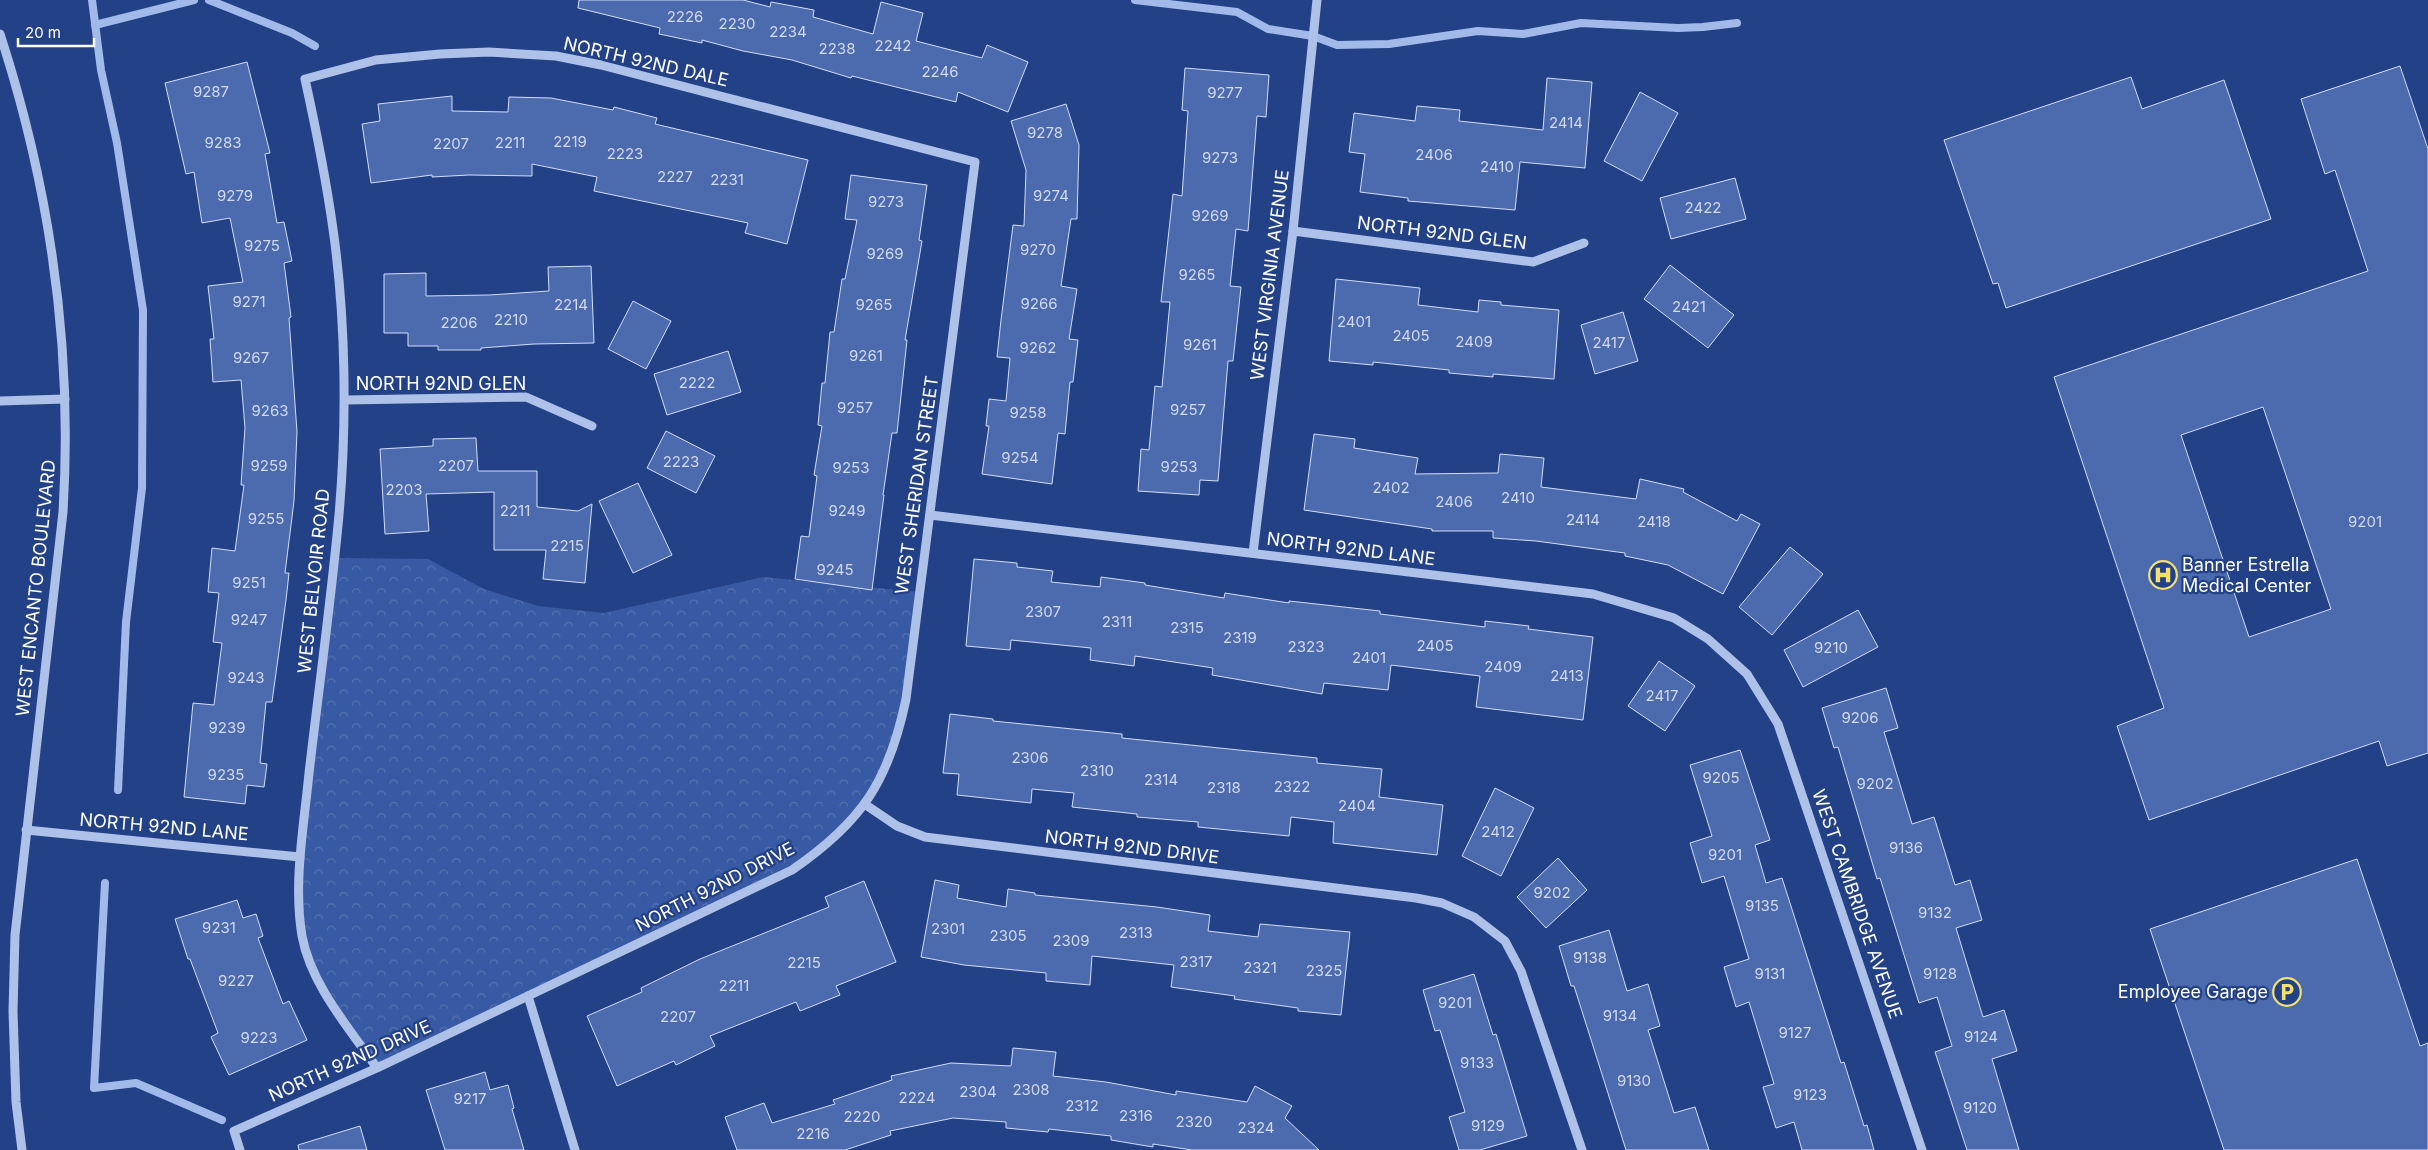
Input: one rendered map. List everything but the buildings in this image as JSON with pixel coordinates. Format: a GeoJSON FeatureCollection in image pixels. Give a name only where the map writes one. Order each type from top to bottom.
{"type":"FeatureCollection","features":[{"type":"Feature","properties":{"kind":"street","name":"WEST VIRGINIA AVENUE"},"geometry":{"type":"LineString","coordinates":[[1253,553],[1293,230],[1316,0]]}},
{"type":"Feature","properties":{"kind":"street","name":"WEST ENCANTO BOULEVARD"},"geometry":{"type":"LineString","coordinates":[[0,34],[31,138],[44,198],[54,258],[65,399],[66,473],[63,512],[15,935],[13,1011],[16,1102],[22,1150]]}},
{"type":"Feature","properties":{"kind":"street","name":"NORTH 92ND DALE"},"geometry":{"type":"LineString","coordinates":[[305,79],[376,60],[440,54],[489,52],[556,56],[602,65],[975,162]]}},
{"type":"Feature","properties":{"kind":"street","name":"WEST BELVOIR ROAD"},"geometry":{"type":"LineString","coordinates":[[305,79],[323,162],[334,232],[345,400],[339,513],[300,857],[299,901],[302,937],[313,967],[327,996],[377,1068]]}},
{"type":"Feature","properties":{"kind":"street","name":"WEST SHERIDAN STREET"},"geometry":{"type":"LineString","coordinates":[[866,805],[886,765],[900,728],[906,699],[975,162]]}},
{"type":"Feature","properties":{"kind":"street","name":"NORTH 92ND GLEN"},"geometry":{"type":"LineString","coordinates":[[1293,230],[1533,262],[1584,243]]}},
{"type":"Feature","properties":{"kind":"street","name":"NORTH 92ND GLEN"},"geometry":{"type":"LineString","coordinates":[[345,400],[526,397],[592,426]]}},
{"type":"Feature","properties":{"kind":"street"},"geometry":{"type":"LineString","coordinates":[[0,401],[65,399]]}},
{"type":"Feature","properties":{"kind":"street","name":"NORTH 92ND LANE"},"geometry":{"type":"LineString","coordinates":[[930,515],[1593,594],[1674,618],[1708,640],[1748,674]]}},
{"type":"Feature","properties":{"kind":"street","name":"WEST CAMBRIDGE AVENUE"},"geometry":{"type":"LineString","coordinates":[[1748,674],[1778,724],[1790,755],[1922,1150]]}},
{"type":"Feature","properties":{"kind":"street","name":"NORTH 92ND DRIVE"},"geometry":{"type":"LineString","coordinates":[[240,1150],[234,1131],[377,1068],[792,870],[816,854],[843,830],[866,805],[896,826],[925,837],[1433,902],[1474,916],[1505,941],[1521,971],[1582,1150]]}},
{"type":"Feature","properties":{"kind":"street","name":"NORTH 92ND LANE"},"geometry":{"type":"LineString","coordinates":[[26,830],[300,857]]}},
{"type":"Feature","properties":{"kind":"street"},"geometry":{"type":"LineString","coordinates":[[528,996],[575,1150]]}},
{"type":"Feature","properties":{"kind":"green space"},"geometry":{"type":"Polygon","coordinates":[[[334,558],[428,559],[484,589],[538,606],[604,613],[763,577],[919,592],[900,728],[866,805],[816,854],[377,1068],[313,967],[299,901],[334,558]]]}},
{"type":"Feature","properties":{"kind":"waterway"},"geometry":{"type":"LineString","coordinates":[[92,0],[101,70],[117,143],[143,310],[142,488],[126,622],[118,790]]}},
{"type":"Feature","properties":{"kind":"waterway"},"geometry":{"type":"LineString","coordinates":[[95,25],[194,0]]}},
{"type":"Feature","properties":{"kind":"waterway"},"geometry":{"type":"LineString","coordinates":[[209,0],[292,33],[315,46]]}},
{"type":"Feature","properties":{"kind":"waterway"},"geometry":{"type":"LineString","coordinates":[[1135,0],[1237,12],[1268,29],[1313,36],[1337,45],[1389,44],[1478,31],[1523,34],[1581,23],[1678,28],[1737,23]]}},
{"type":"Feature","properties":{"kind":"waterway"},"geometry":{"type":"LineString","coordinates":[[105,883],[94,1088],[136,1083],[222,1120]]}},
{"type":"Feature","properties":{"kind":"place","name":"Banner Estrella Medical Center"},"geometry":{"type":"Point","coordinates":[2163,575]}},
{"type":"Feature","properties":{"kind":"place","name":"Employee Garage"},"geometry":{"type":"Point","coordinates":[2287,992]}}]}
